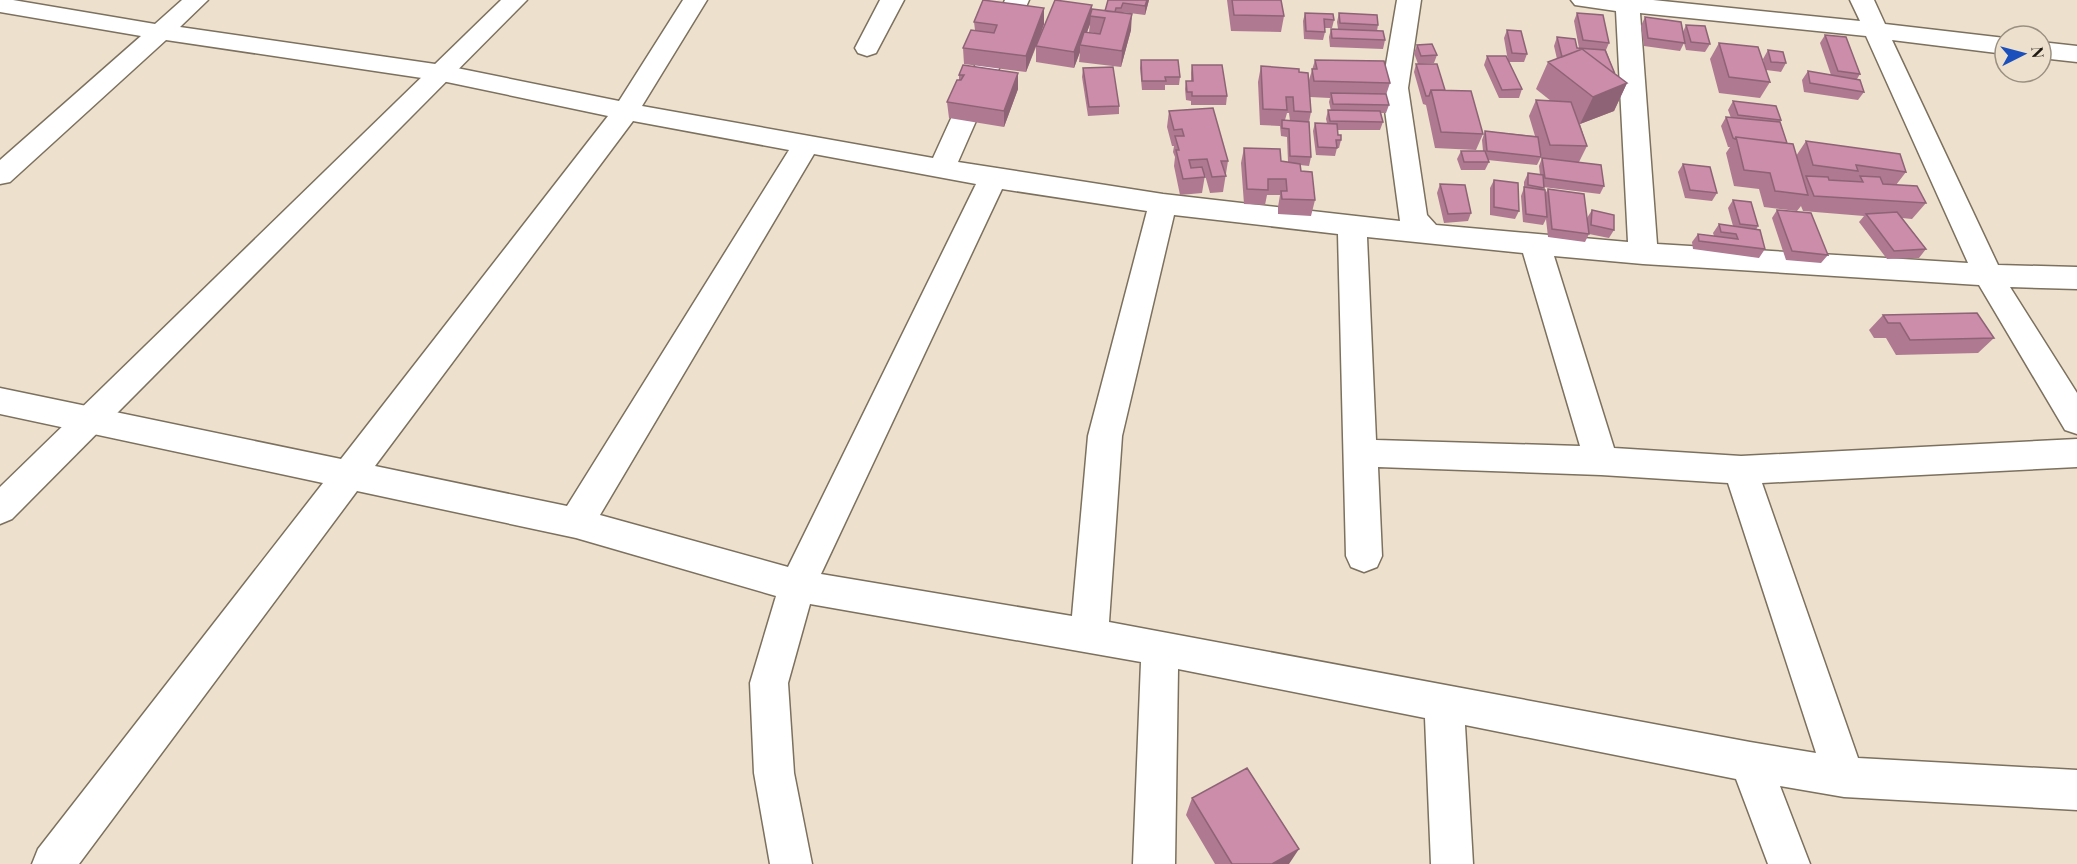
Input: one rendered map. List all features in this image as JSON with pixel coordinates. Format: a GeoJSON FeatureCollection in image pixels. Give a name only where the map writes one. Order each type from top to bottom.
{"type":"FeatureCollection","features":[{"type":"Feature","properties":{"kind":"street"},"geometry":{"type":"LineString","coordinates":[[0,175],[196,0]]}},
{"type":"Feature","properties":{"kind":"street"},"geometry":{"type":"LineString","coordinates":[[0,509],[515,0]]}},
{"type":"Feature","properties":{"kind":"street"},"geometry":{"type":"LineString","coordinates":[[53,864],[626,111],[695,0]]}},
{"type":"Feature","properties":{"kind":"street"},"geometry":{"type":"LineString","coordinates":[[867,48],[892,0]]}},
{"type":"Feature","properties":{"kind":"street"},"geometry":{"type":"LineString","coordinates":[[942,168],[1017,0]]}},
{"type":"Feature","properties":{"kind":"street"},"geometry":{"type":"LineString","coordinates":[[1409,0],[1395,88],[1413,218],[1428,234]]}},
{"type":"Feature","properties":{"kind":"street"},"geometry":{"type":"LineString","coordinates":[[1583,0],[1628,2],[1993,45]]}},
{"type":"Feature","properties":{"kind":"street"},"geometry":{"type":"LineString","coordinates":[[1862,0],[1988,275],[2077,421]]}},
{"type":"Feature","properties":{"kind":"street"},"geometry":{"type":"LineString","coordinates":[[1628,2],[1643,254]]}},
{"type":"Feature","properties":{"kind":"street"},"geometry":{"type":"LineString","coordinates":[[0,5],[160,32],[442,73],[626,111],[993,178],[1163,204],[1428,234],[1643,254],[1988,275],[2077,278]]}},
{"type":"Feature","properties":{"kind":"street"},"geometry":{"type":"LineString","coordinates":[[2053,51],[2077,54]]}},
{"type":"Feature","properties":{"kind":"street"},"geometry":{"type":"LineString","coordinates":[[576,523],[807,143]]}},
{"type":"Feature","properties":{"kind":"street"},"geometry":{"type":"LineString","coordinates":[[791,864],[774,773],[769,683],[797,586],[993,178]]}},
{"type":"Feature","properties":{"kind":"street"},"geometry":{"type":"LineString","coordinates":[[1089,636],[1105,436],[1163,204]]}},
{"type":"Feature","properties":{"kind":"street"},"geometry":{"type":"LineString","coordinates":[[1352,224],[1364,556]]}},
{"type":"Feature","properties":{"kind":"street"},"geometry":{"type":"LineString","coordinates":[[1535,243],[1601,461]]}},
{"type":"Feature","properties":{"kind":"street"},"geometry":{"type":"LineString","coordinates":[[0,402],[91,419],[576,523],[797,586],[1160,648],[1750,762],[1844,777],[2077,790]]}},
{"type":"Feature","properties":{"kind":"street"},"geometry":{"type":"LineString","coordinates":[[1361,453],[1601,461],[1741,470],[2077,453]]}},
{"type":"Feature","properties":{"kind":"street"},"geometry":{"type":"LineString","coordinates":[[1741,470],[1844,777]]}},
{"type":"Feature","properties":{"kind":"street"},"geometry":{"type":"LineString","coordinates":[[1155,864],[1160,648]]}},
{"type":"Feature","properties":{"kind":"street"},"geometry":{"type":"LineString","coordinates":[[1444,703],[1452,864]]}},
{"type":"Feature","properties":{"kind":"street"},"geometry":{"type":"LineString","coordinates":[[1750,762],[1789,864]]}},
{"type":"Feature","properties":{"kind":"building"},"geometry":{"type":"Polygon","coordinates":[[[983,0],[1044,8],[1026,56],[963,48],[971,30],[994,33],[997,25],[974,22],[983,0]]]}},
{"type":"Feature","properties":{"kind":"building"},"geometry":{"type":"Polygon","coordinates":[[[1055,0],[1092,5],[1074,52],[1036,46],[1055,0]]]}},
{"type":"Feature","properties":{"kind":"building"},"geometry":{"type":"Polygon","coordinates":[[[1108,0],[1147,0],[1145,6],[1123,3],[1121,8],[1116,8],[1115,12],[1105,11],[1108,0]]]}},
{"type":"Feature","properties":{"kind":"building"},"geometry":{"type":"Polygon","coordinates":[[[1232,0],[1281,0],[1284,16],[1234,15],[1232,0]]]}},
{"type":"Feature","properties":{"kind":"building"},"geometry":{"type":"Polygon","coordinates":[[[1092,9],[1132,14],[1122,51],[1080,45],[1084,32],[1100,34],[1105,18],[1090,16],[1092,9]]]}},
{"type":"Feature","properties":{"kind":"building"},"geometry":{"type":"Polygon","coordinates":[[[1305,13],[1333,14],[1334,20],[1324,19],[1325,32],[1306,31],[1305,13]]]}},
{"type":"Feature","properties":{"kind":"building"},"geometry":{"type":"Polygon","coordinates":[[[1339,13],[1377,15],[1378,25],[1340,23],[1339,13]]]}},
{"type":"Feature","properties":{"kind":"building"},"geometry":{"type":"Polygon","coordinates":[[[1577,13],[1603,15],[1609,43],[1583,40],[1577,13]]]}},
{"type":"Feature","properties":{"kind":"building"},"geometry":{"type":"Polygon","coordinates":[[[1645,17],[1681,22],[1685,43],[1648,38],[1645,17]]]}},
{"type":"Feature","properties":{"kind":"building"},"geometry":{"type":"Polygon","coordinates":[[[1686,25],[1705,26],[1710,44],[1691,42],[1686,25]]]}},
{"type":"Feature","properties":{"kind":"building"},"geometry":{"type":"Polygon","coordinates":[[[1331,29],[1383,31],[1385,40],[1332,38],[1331,29]]]}},
{"type":"Feature","properties":{"kind":"building"},"geometry":{"type":"Polygon","coordinates":[[[1507,30],[1521,31],[1527,54],[1512,53],[1507,30]]]}},
{"type":"Feature","properties":{"kind":"building"},"geometry":{"type":"Polygon","coordinates":[[[1825,35],[1846,37],[1860,74],[1838,71],[1825,35]]]}},
{"type":"Feature","properties":{"kind":"building"},"geometry":{"type":"Polygon","coordinates":[[[1557,37],[1575,39],[1577,48],[1605,50],[1615,74],[1582,49],[1562,57],[1557,37]]]}},
{"type":"Feature","properties":{"kind":"building"},"geometry":{"type":"Polygon","coordinates":[[[1719,43],[1758,47],[1770,82],[1729,77],[1719,43]]]}},
{"type":"Feature","properties":{"kind":"building"},"geometry":{"type":"Polygon","coordinates":[[[1432,44],[1437,55],[1421,56],[1417,45],[1432,44]]]}},
{"type":"Feature","properties":{"kind":"building"},"geometry":{"type":"Polygon","coordinates":[[[1582,49],[1627,83],[1593,97],[1548,62],[1582,49]]]}},
{"type":"Feature","properties":{"kind":"building"},"geometry":{"type":"Polygon","coordinates":[[[1768,50],[1783,52],[1786,63],[1771,62],[1768,50]]]}},
{"type":"Feature","properties":{"kind":"building"},"geometry":{"type":"Polygon","coordinates":[[[1487,56],[1506,56],[1522,89],[1502,90],[1487,56]]]}},
{"type":"Feature","properties":{"kind":"building"},"geometry":{"type":"Polygon","coordinates":[[[1141,60],[1178,60],[1180,77],[1165,77],[1166,81],[1142,81],[1141,60]]]}},
{"type":"Feature","properties":{"kind":"building"},"geometry":{"type":"Polygon","coordinates":[[[1315,60],[1384,61],[1390,83],[1314,81],[1312,69],[1317,69],[1315,60]]]}},
{"type":"Feature","properties":{"kind":"building"},"geometry":{"type":"Polygon","coordinates":[[[1416,64],[1437,64],[1445,90],[1431,90],[1429,96],[1426,96],[1416,64]]]}},
{"type":"Feature","properties":{"kind":"building"},"geometry":{"type":"Polygon","coordinates":[[[963,65],[1018,73],[1004,111],[947,102],[957,80],[961,80],[964,75],[959,75],[963,65]]]}},
{"type":"Feature","properties":{"kind":"building"},"geometry":{"type":"Polygon","coordinates":[[[1192,65],[1222,65],[1227,96],[1192,96],[1192,92],[1187,92],[1186,81],[1193,81],[1192,65]]]}},
{"type":"Feature","properties":{"kind":"building"},"geometry":{"type":"Polygon","coordinates":[[[1261,66],[1299,69],[1299,72],[1308,73],[1311,112],[1294,111],[1293,97],[1286,97],[1287,110],[1263,109],[1261,66]]]}},
{"type":"Feature","properties":{"kind":"building"},"geometry":{"type":"Polygon","coordinates":[[[1113,67],[1119,106],[1089,107],[1083,68],[1113,67]]]}},
{"type":"Feature","properties":{"kind":"building"},"geometry":{"type":"Polygon","coordinates":[[[1808,71],[1860,80],[1864,92],[1810,83],[1808,71]]]}},
{"type":"Feature","properties":{"kind":"building"},"geometry":{"type":"Polygon","coordinates":[[[1431,90],[1471,91],[1483,134],[1441,132],[1431,90]]]}},
{"type":"Feature","properties":{"kind":"building"},"geometry":{"type":"Polygon","coordinates":[[[1331,93],[1386,94],[1389,105],[1333,104],[1331,93]]]}},
{"type":"Feature","properties":{"kind":"building"},"geometry":{"type":"Polygon","coordinates":[[[1536,100],[1571,102],[1587,146],[1550,145],[1536,100]]]}},
{"type":"Feature","properties":{"kind":"building"},"geometry":{"type":"Polygon","coordinates":[[[1733,101],[1776,106],[1781,120],[1738,115],[1733,101]]]}},
{"type":"Feature","properties":{"kind":"building"},"geometry":{"type":"Polygon","coordinates":[[[1213,108],[1228,161],[1221,161],[1226,176],[1212,177],[1207,159],[1189,160],[1191,168],[1202,167],[1205,177],[1183,179],[1175,136],[1184,136],[1182,129],[1174,130],[1169,111],[1213,108]]]}},
{"type":"Feature","properties":{"kind":"building"},"geometry":{"type":"Polygon","coordinates":[[[1328,110],[1380,111],[1383,122],[1330,121],[1328,110]]]}},
{"type":"Feature","properties":{"kind":"building"},"geometry":{"type":"Polygon","coordinates":[[[1726,117],[1780,122],[1787,143],[1736,137],[1735,139],[1726,117]]]}},
{"type":"Feature","properties":{"kind":"building"},"geometry":{"type":"Polygon","coordinates":[[[1282,120],[1309,122],[1311,157],[1290,156],[1289,129],[1282,128],[1282,120]]]}},
{"type":"Feature","properties":{"kind":"building"},"geometry":{"type":"Polygon","coordinates":[[[1315,123],[1337,124],[1341,140],[1336,140],[1337,148],[1318,147],[1315,123]]]}},
{"type":"Feature","properties":{"kind":"building"},"geometry":{"type":"Polygon","coordinates":[[[1485,131],[1538,137],[1541,157],[1487,151],[1485,131]]]}},
{"type":"Feature","properties":{"kind":"building"},"geometry":{"type":"Polygon","coordinates":[[[1736,137],[1793,144],[1808,195],[1775,191],[1770,173],[1744,170],[1736,137]]]}},
{"type":"Feature","properties":{"kind":"building"},"geometry":{"type":"Polygon","coordinates":[[[1806,141],[1900,154],[1906,172],[1856,165],[1858,171],[1813,165],[1806,141]]]}},
{"type":"Feature","properties":{"kind":"building"},"geometry":{"type":"Polygon","coordinates":[[[1244,148],[1280,149],[1281,161],[1300,164],[1301,171],[1312,172],[1315,200],[1282,199],[1281,191],[1287,191],[1286,179],[1268,179],[1268,190],[1247,189],[1244,148]]]}},
{"type":"Feature","properties":{"kind":"building"},"geometry":{"type":"Polygon","coordinates":[[[1461,151],[1485,151],[1489,162],[1464,162],[1461,151]]]}},
{"type":"Feature","properties":{"kind":"building"},"geometry":{"type":"Polygon","coordinates":[[[1542,158],[1601,165],[1604,186],[1545,178],[1542,158]]]}},
{"type":"Feature","properties":{"kind":"building"},"geometry":{"type":"Polygon","coordinates":[[[1683,164],[1710,167],[1717,193],[1690,190],[1683,164]]]}},
{"type":"Feature","properties":{"kind":"building"},"geometry":{"type":"Polygon","coordinates":[[[1528,173],[1543,175],[1544,188],[1528,185],[1528,173]]]}},
{"type":"Feature","properties":{"kind":"building"},"geometry":{"type":"Polygon","coordinates":[[[1806,176],[1863,182],[1860,176],[1880,177],[1883,184],[1917,186],[1926,203],[1814,196],[1806,176]]]}},
{"type":"Feature","properties":{"kind":"building"},"geometry":{"type":"Polygon","coordinates":[[[1494,180],[1518,183],[1519,211],[1494,207],[1494,180]]]}},
{"type":"Feature","properties":{"kind":"building"},"geometry":{"type":"Polygon","coordinates":[[[1440,184],[1465,185],[1471,213],[1448,214],[1440,184]]]}},
{"type":"Feature","properties":{"kind":"building"},"geometry":{"type":"Polygon","coordinates":[[[1524,187],[1545,190],[1547,217],[1526,214],[1524,187]]]}},
{"type":"Feature","properties":{"kind":"building"},"geometry":{"type":"Polygon","coordinates":[[[1548,189],[1584,194],[1589,234],[1552,229],[1548,189]]]}},
{"type":"Feature","properties":{"kind":"building"},"geometry":{"type":"Polygon","coordinates":[[[1733,200],[1751,202],[1758,226],[1740,224],[1733,200]]]}},
{"type":"Feature","properties":{"kind":"building"},"geometry":{"type":"Polygon","coordinates":[[[1592,210],[1614,215],[1614,230],[1591,225],[1592,210]]]}},
{"type":"Feature","properties":{"kind":"building"},"geometry":{"type":"Polygon","coordinates":[[[1777,210],[1811,213],[1828,255],[1792,251],[1777,210]]]}},
{"type":"Feature","properties":{"kind":"building"},"geometry":{"type":"Polygon","coordinates":[[[1897,212],[1926,249],[1894,251],[1866,214],[1897,212]]]}},
{"type":"Feature","properties":{"kind":"building"},"geometry":{"type":"Polygon","coordinates":[[[1719,224],[1760,230],[1765,249],[1699,241],[1698,234],[1738,239],[1736,234],[1721,232],[1719,224]]]}},
{"type":"Feature","properties":{"kind":"building"},"geometry":{"type":"Polygon","coordinates":[[[1977,313],[1994,338],[1910,340],[1900,323],[1888,323],[1883,315],[1977,313]]]}},
{"type":"Feature","properties":{"kind":"building"},"geometry":{"type":"Polygon","coordinates":[[[1247,768],[1299,849],[1272,864],[1232,864],[1192,798],[1247,768]]]}}]}
